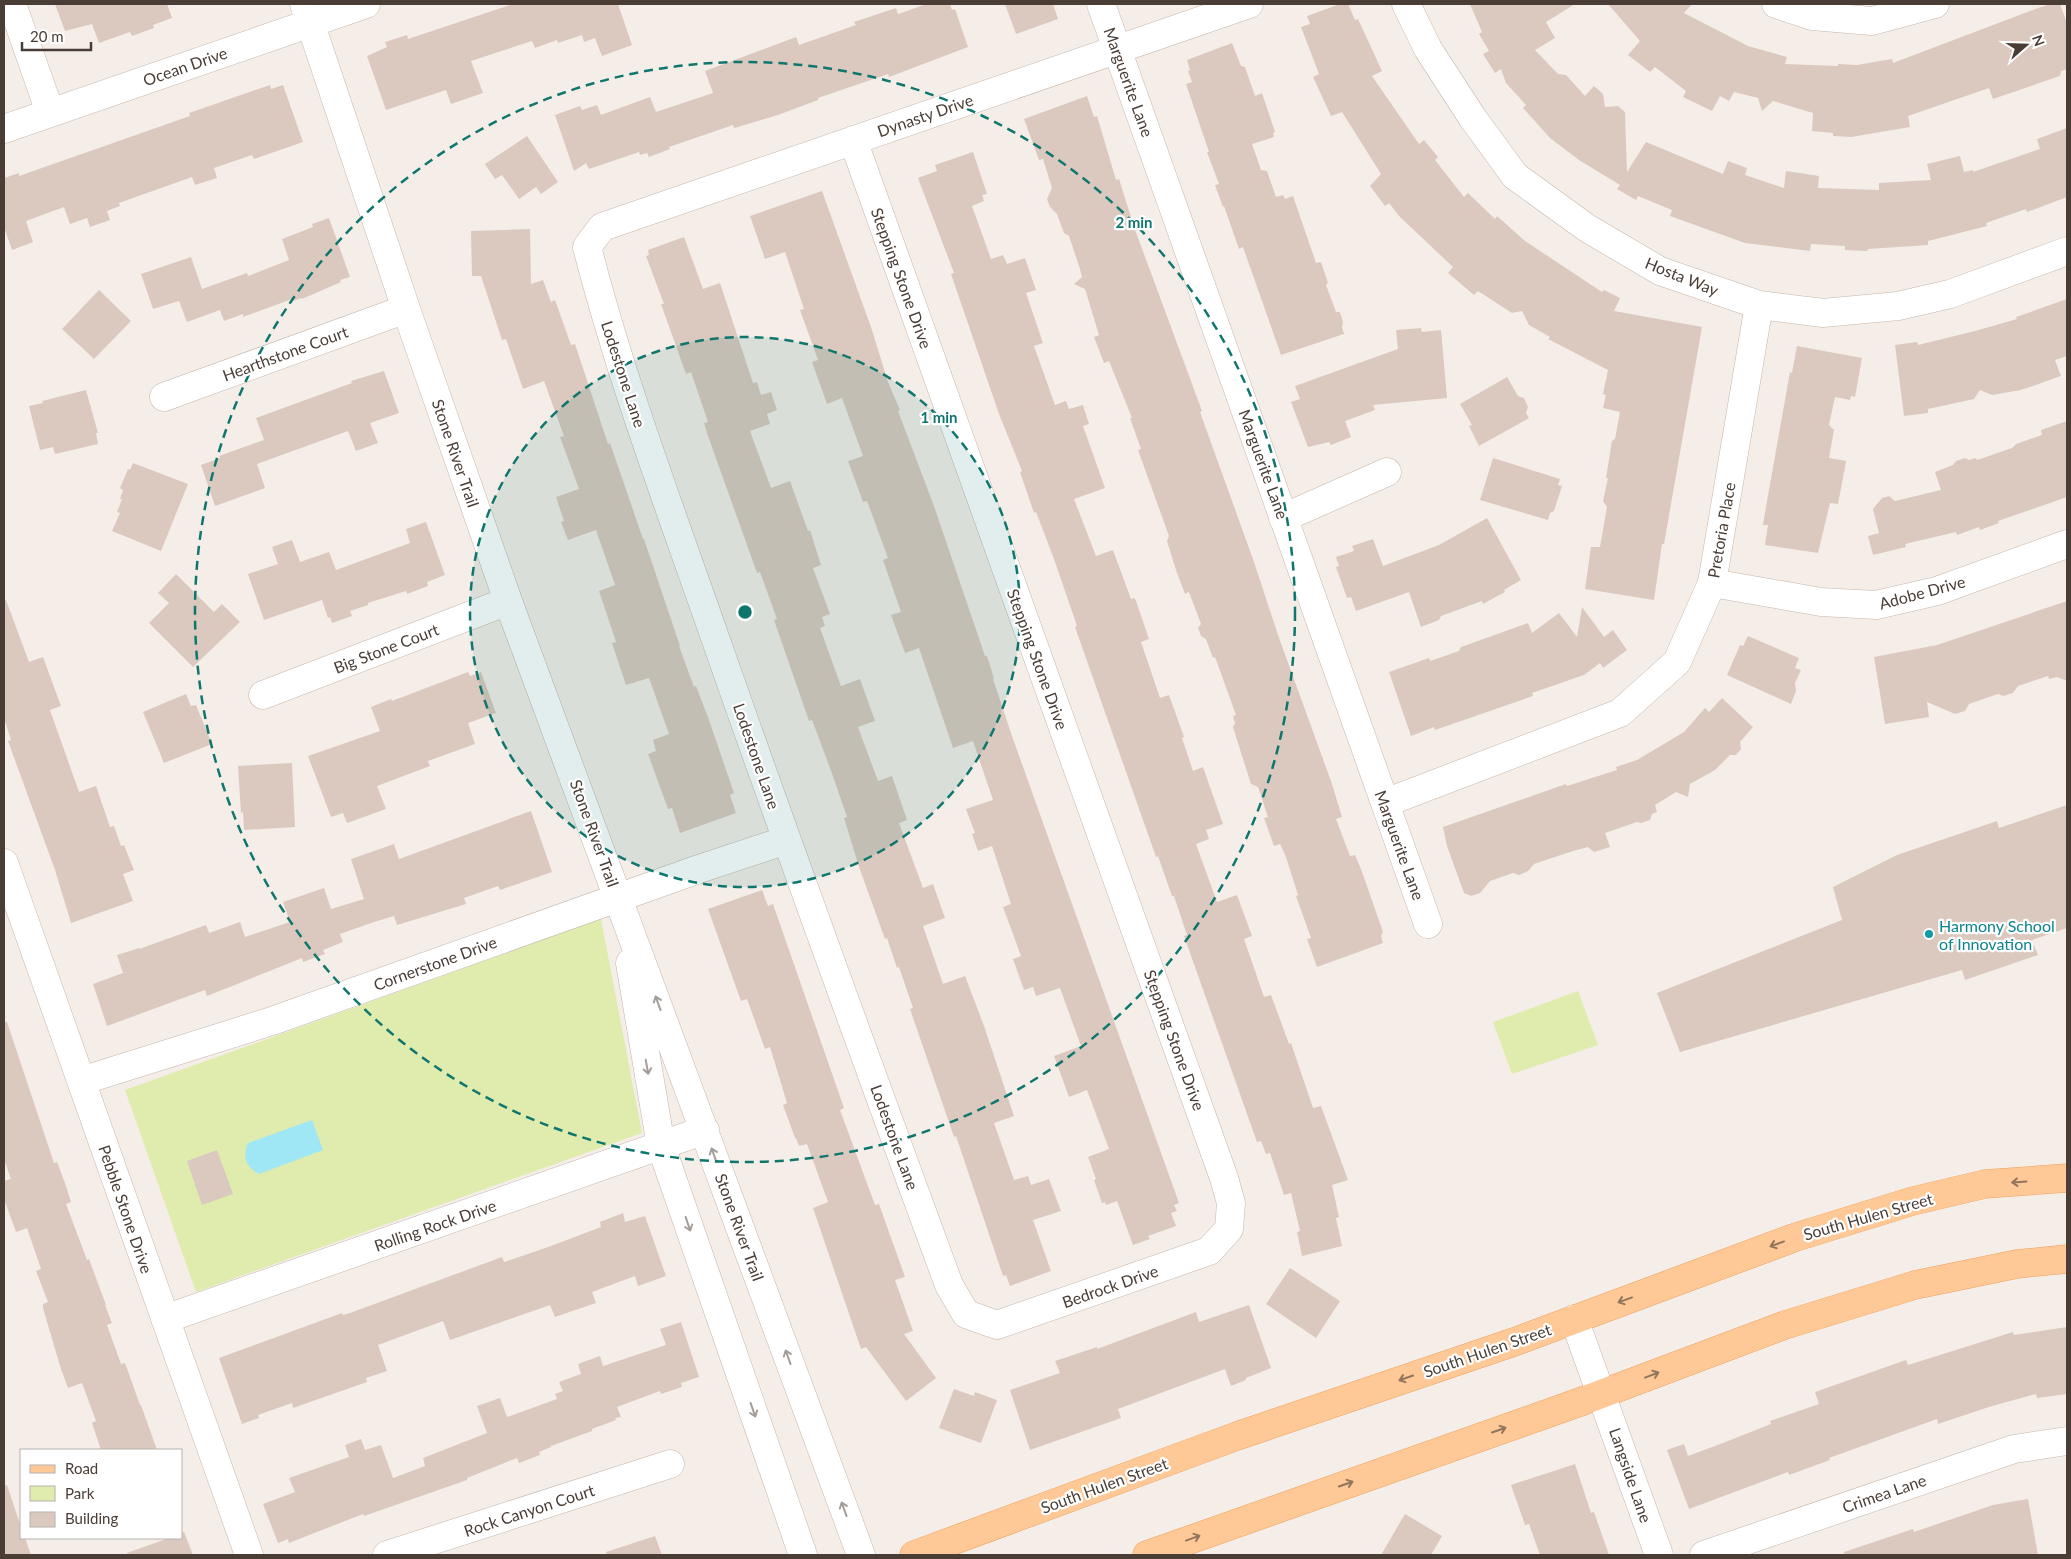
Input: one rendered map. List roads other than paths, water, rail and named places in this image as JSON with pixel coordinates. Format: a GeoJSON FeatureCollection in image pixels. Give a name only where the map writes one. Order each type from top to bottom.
{"type":"FeatureCollection","features":[{"type":"Feature","properties":{"kind":"main road","name":"South Hulen Street"},"geometry":{"type":"LineString","coordinates":[[914,1555],[1236,1436],[1514,1342],[1796,1237],[1913,1201],[1985,1184],[2067,1178]]}},
{"type":"Feature","properties":{"kind":"main road"},"geometry":{"type":"LineString","coordinates":[[1147,1555],[1602,1394],[1786,1325],[1915,1285],[2017,1264],[2067,1259]]}},
{"type":"Feature","properties":{"kind":"street"},"geometry":{"type":"LineString","coordinates":[[12,4],[50,112]]}},
{"type":"Feature","properties":{"kind":"street","name":"Ocean Drive"},"geometry":{"type":"LineString","coordinates":[[4,129],[307,14],[366,4]]}},
{"type":"Feature","properties":{"kind":"street","name":"Marguerite Lane"},"geometry":{"type":"LineString","coordinates":[[1101,4],[1428,924]]}},
{"type":"Feature","properties":{"kind":"street","name":"Dynasty Drive"},"geometry":{"type":"LineString","coordinates":[[602,227],[1248,4]]}},
{"type":"Feature","properties":{"kind":"street","name":"Hosta Way"},"geometry":{"type":"LineString","coordinates":[[1406,4],[1428,49],[1472,117],[1515,176],[1587,228],[1660,270],[1758,305],[1823,313],[1898,306],[1950,294],[2067,251]]}},
{"type":"Feature","properties":{"kind":"street"},"geometry":{"type":"LineString","coordinates":[[1776,4],[1812,16],[1872,20],[1935,4]]}},
{"type":"Feature","properties":{"kind":"street","name":"Stone River Trail"},"geometry":{"type":"LineString","coordinates":[[307,14],[406,309],[508,600],[861,1555]]}},
{"type":"Feature","properties":{"kind":"street","name":"Stepping Stone Drive"},"geometry":{"type":"LineString","coordinates":[[853,140],[1224,1178]]}},
{"type":"Feature","properties":{"kind":"street","name":"Lodestone Lane"},"geometry":{"type":"LineString","coordinates":[[602,227],[587,247],[604,315],[654,463],[787,840],[949,1286]]}},
{"type":"Feature","properties":{"kind":"street","name":"Pretoria Place"},"geometry":{"type":"LineString","coordinates":[[1385,803],[1620,712],[1677,662],[1712,583],[1758,305]]}},
{"type":"Feature","properties":{"kind":"street","name":"Hearthstone Court"},"geometry":{"type":"LineString","coordinates":[[164,397],[406,309]]}},
{"type":"Feature","properties":{"kind":"street"},"geometry":{"type":"LineString","coordinates":[[1284,518],[1387,472]]}},
{"type":"Feature","properties":{"kind":"street","name":"Adobe Drive"},"geometry":{"type":"LineString","coordinates":[[1712,583],[1821,602],[1876,605],[1937,591],[2067,544]]}},
{"type":"Feature","properties":{"kind":"street","name":"Big Stone Court"},"geometry":{"type":"LineString","coordinates":[[263,695],[508,600]]}},
{"type":"Feature","properties":{"kind":"street","name":"Cornerstone Drive"},"geometry":{"type":"LineString","coordinates":[[81,1081],[272,1022],[699,869],[787,840]]}},
{"type":"Feature","properties":{"kind":"street","name":"Pebble Stone Drive"},"geometry":{"type":"LineString","coordinates":[[4,863],[249,1555]]}},
{"type":"Feature","properties":{"kind":"street","name":"Stone River Trail"},"geometry":{"type":"LineString","coordinates":[[619,898],[661,1146],[803,1555]]}},
{"type":"Feature","properties":{"kind":"street","name":"Rolling Rock Drive"},"geometry":{"type":"LineString","coordinates":[[165,1319],[705,1130]]}},
{"type":"Feature","properties":{"kind":"street","name":"Bedrock Drive"},"geometry":{"type":"LineString","coordinates":[[949,1286],[966,1314],[997,1326],[1209,1251],[1229,1229],[1231,1203],[1224,1178]]}},
{"type":"Feature","properties":{"kind":"street","name":"Langside Lane"},"geometry":{"type":"LineString","coordinates":[[1574,1319],[1659,1555]]}},
{"type":"Feature","properties":{"kind":"street","name":"Crimea Lane"},"geometry":{"type":"LineString","coordinates":[[1704,1555],[2014,1449],[2067,1441]]}},
{"type":"Feature","properties":{"kind":"street","name":"Rock Canyon Court"},"geometry":{"type":"LineString","coordinates":[[387,1555],[670,1464]]}},
{"type":"Feature","properties":{"kind":"water"},"geometry":{"type":"Polygon","coordinates":[[[312,1120],[323,1150],[259,1174],[248,1165],[245,1153],[248,1143],[312,1120]]]}},
{"type":"Feature","properties":{"kind":"place","name":"Harmony School of Innovation"},"geometry":{"type":"Point","coordinates":[1929,934]}}]}
